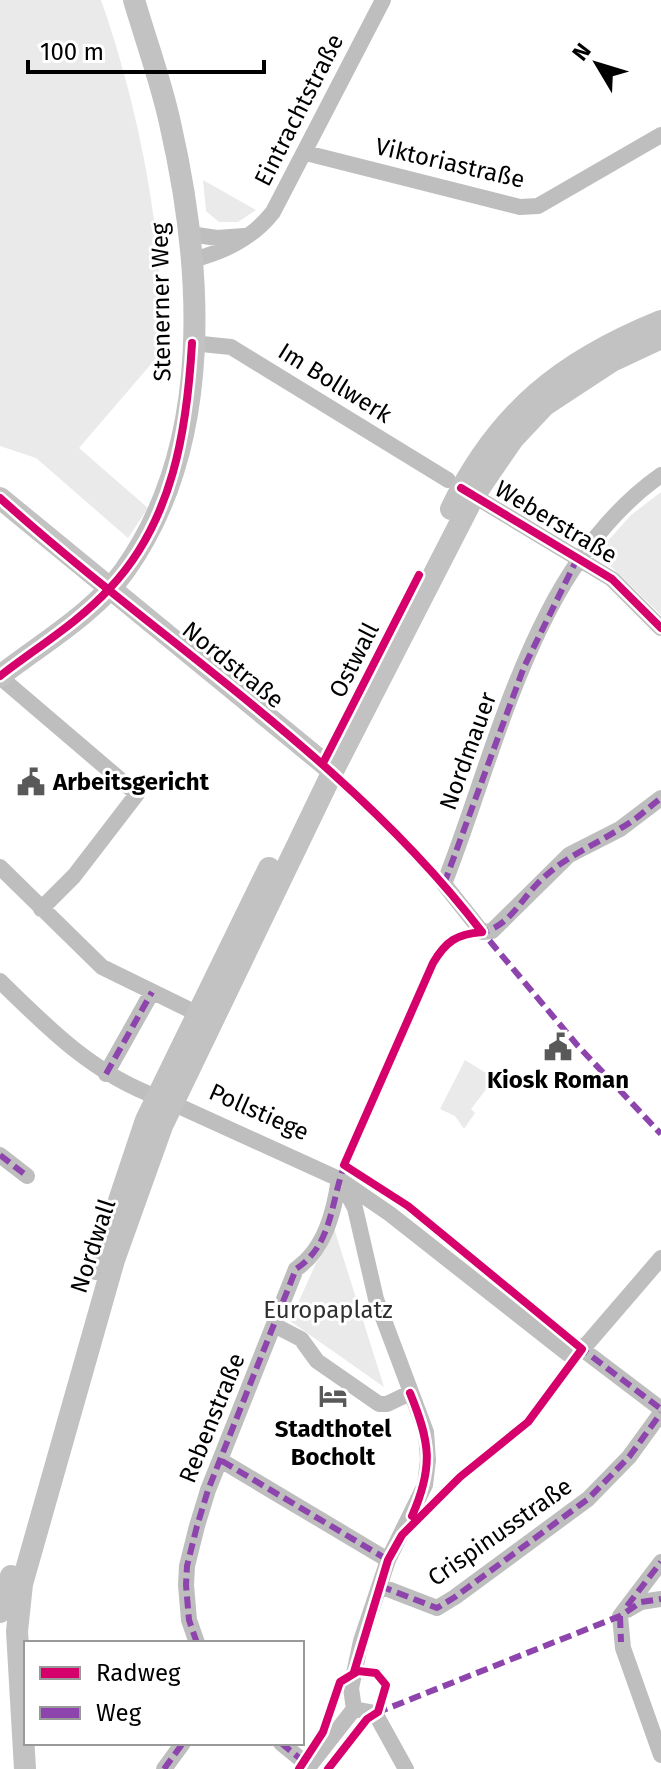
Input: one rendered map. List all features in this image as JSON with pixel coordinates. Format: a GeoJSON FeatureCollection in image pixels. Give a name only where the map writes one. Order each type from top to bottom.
{"type":"FeatureCollection","features":[{"type":"Feature","properties":{"kind":"main road","name":"Stenerner Weg"},"geometry":{"type":"LineString","coordinates":[[0,677],[109,590],[151,530],[174,473],[185,426],[192,343],[190,234],[169,120],[134,0]]}},
{"type":"Feature","properties":{"kind":"main road","name":"Ostwall"},"geometry":{"type":"LineString","coordinates":[[328,767],[461,488],[508,418],[548,382],[598,351],[661,321]]}},
{"type":"Feature","properties":{"kind":"main road","name":"Ostwall"},"geometry":{"type":"LineString","coordinates":[[461,488],[545,405],[612,361],[661,338]]}},
{"type":"Feature","properties":{"kind":"main road","name":"Nordstraße"},"geometry":{"type":"LineString","coordinates":[[0,498],[328,767]]}},
{"type":"Feature","properties":{"kind":"main road","name":"Nordwall"},"geometry":{"type":"LineString","coordinates":[[25,1769],[10,1665],[18,1609],[28,1556],[114,1260],[164,1100],[196,1013],[328,767]]}},
{"type":"Feature","properties":{"kind":"main road","name":"Nordwall"},"geometry":{"type":"LineString","coordinates":[[0,1612],[113,1213],[164,1100],[328,767]]}},
{"type":"Feature","properties":{"kind":"street","name":"Eintrachtstraße"},"geometry":{"type":"LineString","coordinates":[[192,260],[220,253],[249,235],[273,212],[383,0]]}},
{"type":"Feature","properties":{"kind":"street","name":"Viktoriastraße"},"geometry":{"type":"LineString","coordinates":[[306,153],[520,207],[538,206],[661,135]]}},
{"type":"Feature","properties":{"kind":"street"},"geometry":{"type":"LineString","coordinates":[[190,234],[217,238],[249,235]]}},
{"type":"Feature","properties":{"kind":"street","name":"Im Bollwerk"},"geometry":{"type":"LineString","coordinates":[[192,343],[231,347],[461,488]]}},
{"type":"Feature","properties":{"kind":"street"},"geometry":{"type":"LineString","coordinates":[[577,559],[611,518],[661,475]]}},
{"type":"Feature","properties":{"kind":"street","name":"Weberstraße"},"geometry":{"type":"LineString","coordinates":[[461,488],[612,579],[661,628]]}},
{"type":"Feature","properties":{"kind":"street","name":"Nordmauer"},"geometry":{"type":"LineString","coordinates":[[577,559],[524,667],[444,884],[482,932],[504,923],[538,882],[569,855],[620,829],[661,798]]}},
{"type":"Feature","properties":{"kind":"street"},"geometry":{"type":"LineString","coordinates":[[0,677],[137,794],[74,876],[41,909]]}},
{"type":"Feature","properties":{"kind":"street"},"geometry":{"type":"LineString","coordinates":[[0,867],[102,967],[196,1013]]}},
{"type":"Feature","properties":{"kind":"street","name":"Pollstiege"},"geometry":{"type":"LineString","coordinates":[[0,981],[73,1050],[106,1074],[339,1179],[575,1352],[661,1411]]}},
{"type":"Feature","properties":{"kind":"street"},"geometry":{"type":"LineString","coordinates":[[106,1074],[152,992]]}},
{"type":"Feature","properties":{"kind":"street"},"geometry":{"type":"LineString","coordinates":[[0,1155],[27,1176]]}},
{"type":"Feature","properties":{"kind":"street"},"geometry":{"type":"LineString","coordinates":[[283,1745],[308,1767],[354,1709],[351,1688],[356,1662],[388,1560],[425,1485],[428,1460],[426,1432],[376,1299],[355,1208],[339,1179]]}},
{"type":"Feature","properties":{"kind":"street","name":"Rebenstraße"},"geometry":{"type":"LineString","coordinates":[[196,1641],[189,1620],[187,1566],[208,1490],[296,1269],[313,1258],[335,1206],[339,1179]]}},
{"type":"Feature","properties":{"kind":"street"},"geometry":{"type":"LineString","coordinates":[[575,1352],[661,1258]]}},
{"type":"Feature","properties":{"kind":"street"},"geometry":{"type":"LineString","coordinates":[[274,1325],[301,1339],[317,1361],[379,1404],[387,1404],[410,1393]]}},
{"type":"Feature","properties":{"kind":"street","name":"Crispinusstraße"},"geometry":{"type":"LineString","coordinates":[[380,1586],[437,1608],[588,1499],[629,1457],[661,1411]]}},
{"type":"Feature","properties":{"kind":"street"},"geometry":{"type":"LineString","coordinates":[[222,1461],[388,1560]]}},
{"type":"Feature","properties":{"kind":"street"},"geometry":{"type":"LineString","coordinates":[[661,1562],[620,1616],[623,1648],[661,1755]]}},
{"type":"Feature","properties":{"kind":"street"},"geometry":{"type":"LineString","coordinates":[[620,1616],[641,1602],[661,1599]]}},
{"type":"Feature","properties":{"kind":"street"},"geometry":{"type":"LineString","coordinates":[[354,1709],[375,1713],[406,1769]]}},
{"type":"Feature","properties":{"kind":"street"},"geometry":{"type":"LineString","coordinates":[[164,1769],[182,1745]]}},
{"type":"Feature","properties":{"kind":"green space"},"geometry":{"type":"Polygon","coordinates":[[[0,0],[101,0],[138,128],[159,270],[158,356],[79,448],[148,508],[128,538],[36,458],[0,446],[0,0]]]}},
{"type":"Feature","properties":{"kind":"green space"},"geometry":{"type":"Polygon","coordinates":[[[203,180],[256,210],[238,222],[219,222],[206,211],[203,180]]]}},
{"type":"Feature","properties":{"kind":"green space"},"geometry":{"type":"Polygon","coordinates":[[[661,492],[661,615],[597,553],[631,515],[661,492]]]}},
{"type":"Feature","properties":{"kind":"green space"},"geometry":{"type":"Polygon","coordinates":[[[465,1060],[486,1073],[488,1087],[471,1109],[475,1113],[464,1129],[455,1116],[440,1109],[465,1060]]]}},
{"type":"Feature","properties":{"kind":"green space","name":"Europaplatz"},"geometry":{"type":"Polygon","coordinates":[[[333,1225],[384,1387],[290,1321],[333,1225]]]}},
{"type":"Feature","properties":{"kind":"marked path"},"geometry":{"type":"LineString","coordinates":[[444,884],[524,667],[577,559]]}},
{"type":"Feature","properties":{"kind":"marked path"},"geometry":{"type":"LineString","coordinates":[[477,933],[497,927],[557,866],[637,818],[661,798]]}},
{"type":"Feature","properties":{"kind":"marked path"},"geometry":{"type":"LineString","coordinates":[[478,927],[578,1046],[661,1134]]}},
{"type":"Feature","properties":{"kind":"marked path"},"geometry":{"type":"LineString","coordinates":[[106,1074],[152,992]]}},
{"type":"Feature","properties":{"kind":"marked path"},"geometry":{"type":"LineString","coordinates":[[0,1155],[27,1176]]}},
{"type":"Feature","properties":{"kind":"marked path"},"geometry":{"type":"LineString","coordinates":[[196,1641],[189,1620],[187,1566],[208,1490],[296,1269],[309,1258],[325,1233],[347,1159]]}},
{"type":"Feature","properties":{"kind":"marked path"},"geometry":{"type":"LineString","coordinates":[[578,1346],[661,1409]]}},
{"type":"Feature","properties":{"kind":"marked path"},"geometry":{"type":"LineString","coordinates":[[380,1586],[437,1608],[455,1597],[588,1499],[629,1457],[661,1413]]}},
{"type":"Feature","properties":{"kind":"marked path"},"geometry":{"type":"LineString","coordinates":[[222,1461],[388,1560]]}},
{"type":"Feature","properties":{"kind":"marked path"},"geometry":{"type":"LineString","coordinates":[[627,1606],[661,1562]]}},
{"type":"Feature","properties":{"kind":"marked path"},"geometry":{"type":"LineString","coordinates":[[376,1713],[620,1616],[641,1602],[661,1599]]}},
{"type":"Feature","properties":{"kind":"marked path"},"geometry":{"type":"LineString","coordinates":[[620,1616],[621,1642]]}},
{"type":"Feature","properties":{"kind":"marked path"},"geometry":{"type":"LineString","coordinates":[[164,1769],[182,1745]]}},
{"type":"Feature","properties":{"kind":"marked path"},"geometry":{"type":"LineString","coordinates":[[283,1745],[309,1766]]}},
{"type":"Feature","properties":{"kind":"cycle path"},"geometry":{"type":"LineString","coordinates":[[0,676],[98,600],[131,562],[149,534],[173,473],[186,409],[192,343]]}},
{"type":"Feature","properties":{"kind":"cycle path"},"geometry":{"type":"LineString","coordinates":[[461,488],[612,579],[661,628]]}},
{"type":"Feature","properties":{"kind":"cycle path"},"geometry":{"type":"LineString","coordinates":[[0,498],[314,757],[374,812],[430,870],[482,932]]}},
{"type":"Feature","properties":{"kind":"cycle path"},"geometry":{"type":"LineString","coordinates":[[323,763],[419,575]]}},
{"type":"Feature","properties":{"kind":"cycle path"},"geometry":{"type":"LineString","coordinates":[[354,1672],[388,1560],[402,1535],[460,1477],[528,1422],[582,1349],[408,1206],[344,1165],[433,963],[453,940],[482,932]]}},
{"type":"Feature","properties":{"kind":"cycle path"},"geometry":{"type":"LineString","coordinates":[[410,1393],[422,1426],[427,1454],[424,1483],[412,1516]]}},
{"type":"Feature","properties":{"kind":"cycle path"},"geometry":{"type":"LineString","coordinates":[[299,1769],[323,1732],[340,1682],[358,1671],[376,1673],[386,1685],[378,1712],[367,1719],[328,1769]]}},
{"type":"Feature","properties":{"kind":"place","name":"Arbeitsgericht"},"geometry":{"type":"Point","coordinates":[31,782]}},
{"type":"Feature","properties":{"kind":"place","name":"Kiosk Roman"},"geometry":{"type":"Point","coordinates":[558,1047]}},
{"type":"Feature","properties":{"kind":"place","name":"Stadthotel Bocholt"},"geometry":{"type":"Point","coordinates":[333,1396]}}]}
